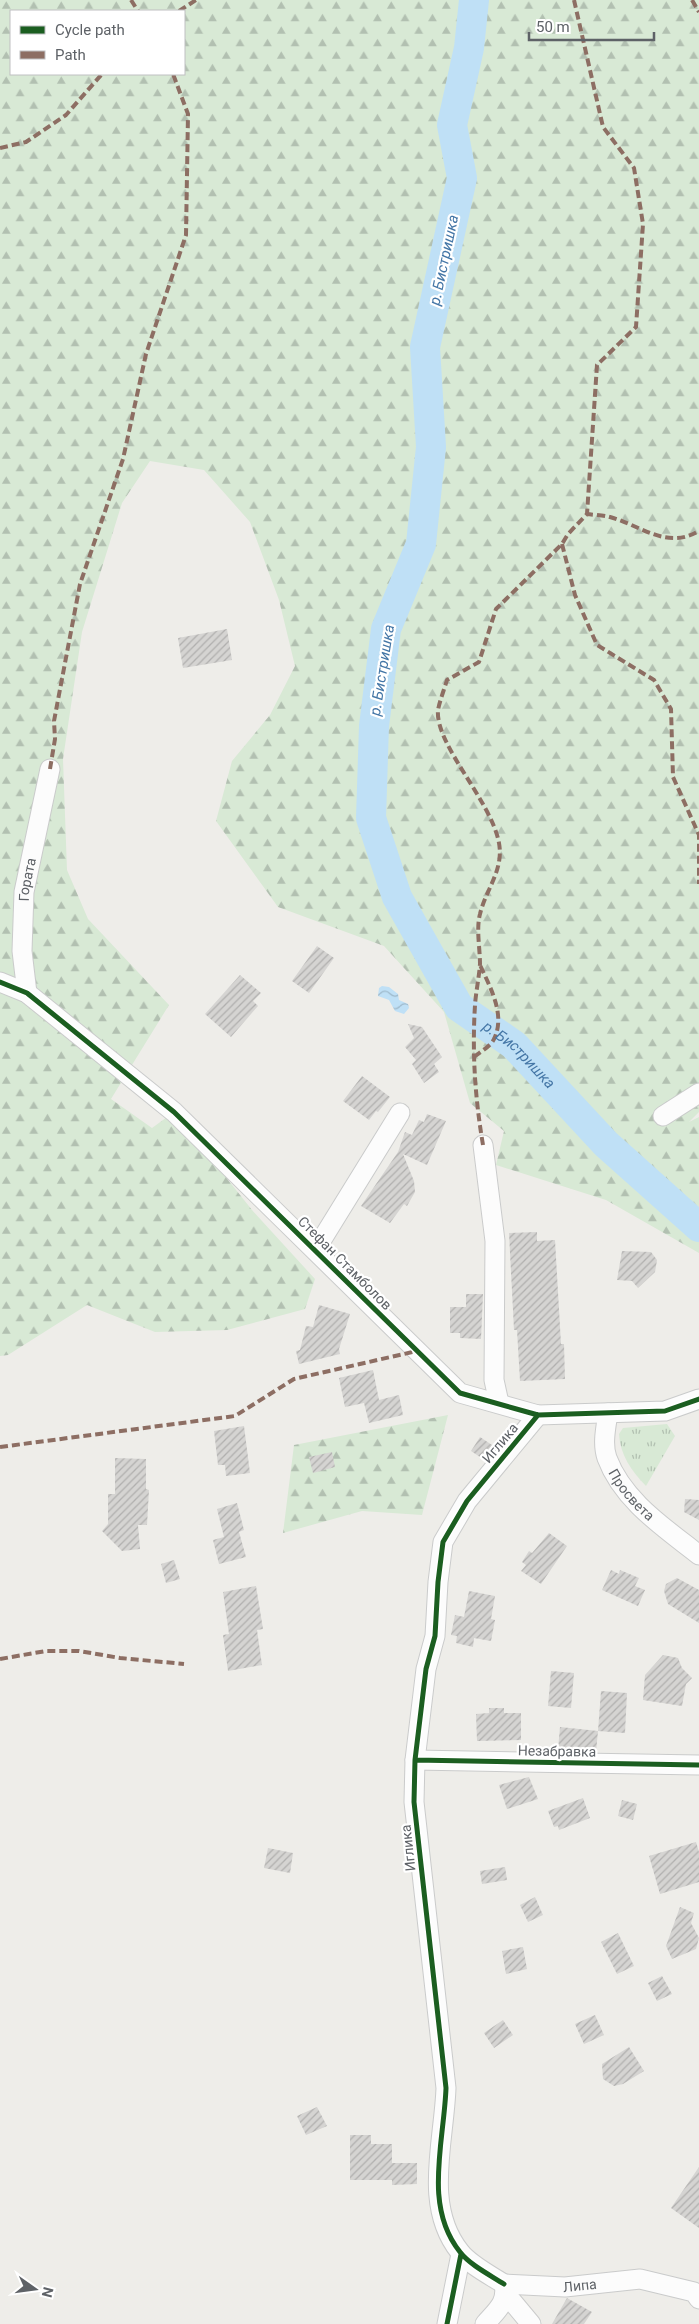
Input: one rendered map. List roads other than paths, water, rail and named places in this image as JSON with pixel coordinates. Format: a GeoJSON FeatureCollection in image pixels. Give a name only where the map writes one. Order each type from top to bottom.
{"type":"FeatureCollection","features":[{"type":"Feature","properties":{"kind":"street","name":"Гората"},"geometry":{"type":"LineString","coordinates":[[26,993],[22,951],[24,892],[50,769]]}},
{"type":"Feature","properties":{"kind":"street","name":"Стефан Стамболов"},"geometry":{"type":"LineString","coordinates":[[0,982],[26,993],[174,1112],[316,1249],[460,1393],[538,1414],[664,1412],[699,1399]]}},
{"type":"Feature","properties":{"kind":"street"},"geometry":{"type":"LineString","coordinates":[[663,1116],[699,1093]]}},
{"type":"Feature","properties":{"kind":"street"},"geometry":{"type":"LineString","coordinates":[[316,1249],[400,1114]]}},
{"type":"Feature","properties":{"kind":"street"},"geometry":{"type":"LineString","coordinates":[[483,1145],[496,1242],[494,1380],[499,1404]]}},
{"type":"Feature","properties":{"kind":"street","name":"Просвета"},"geometry":{"type":"LineString","coordinates":[[608,1413],[605,1434],[607,1458],[622,1486],[649,1515],[699,1554]]}},
{"type":"Feature","properties":{"kind":"street","name":"Иглика"},"geometry":{"type":"LineString","coordinates":[[531,2324],[505,2289],[461,2254],[445,2229],[438,2201],[437,2180],[446,2088],[414,1802],[415,1760],[426,1669],[435,1636],[438,1582],[443,1542],[467,1501],[538,1414]]}},
{"type":"Feature","properties":{"kind":"street","name":"Незабравка"},"geometry":{"type":"LineString","coordinates":[[415,1760],[699,1765]]}},
{"type":"Feature","properties":{"kind":"street"},"geometry":{"type":"LineString","coordinates":[[447,2324],[461,2254]]}},
{"type":"Feature","properties":{"kind":"street","name":"Липа"},"geometry":{"type":"LineString","coordinates":[[505,2289],[565,2287],[640,2279],[694,2292],[699,2299]]}},
{"type":"Feature","properties":{"kind":"street"},"geometry":{"type":"LineString","coordinates":[[485,2324],[502,2306],[505,2289]]}},
{"type":"Feature","properties":{"kind":"water"},"geometry":{"type":"Polygon","coordinates":[[[382,986],[389,987],[398,994],[399,1000],[408,1004],[409,1008],[404,1014],[395,1011],[389,1000],[378,996],[379,988],[382,986]]]}},
{"type":"Feature","properties":{"kind":"waterway","name":"р. Бистришка"},"geometry":{"type":"LineString","coordinates":[[474,0],[469,48],[452,125],[462,178],[425,347],[431,447],[421,544],[386,629],[374,726],[371,818],[397,897],[459,1007],[514,1045],[606,1144],[699,1227]]}}]}
